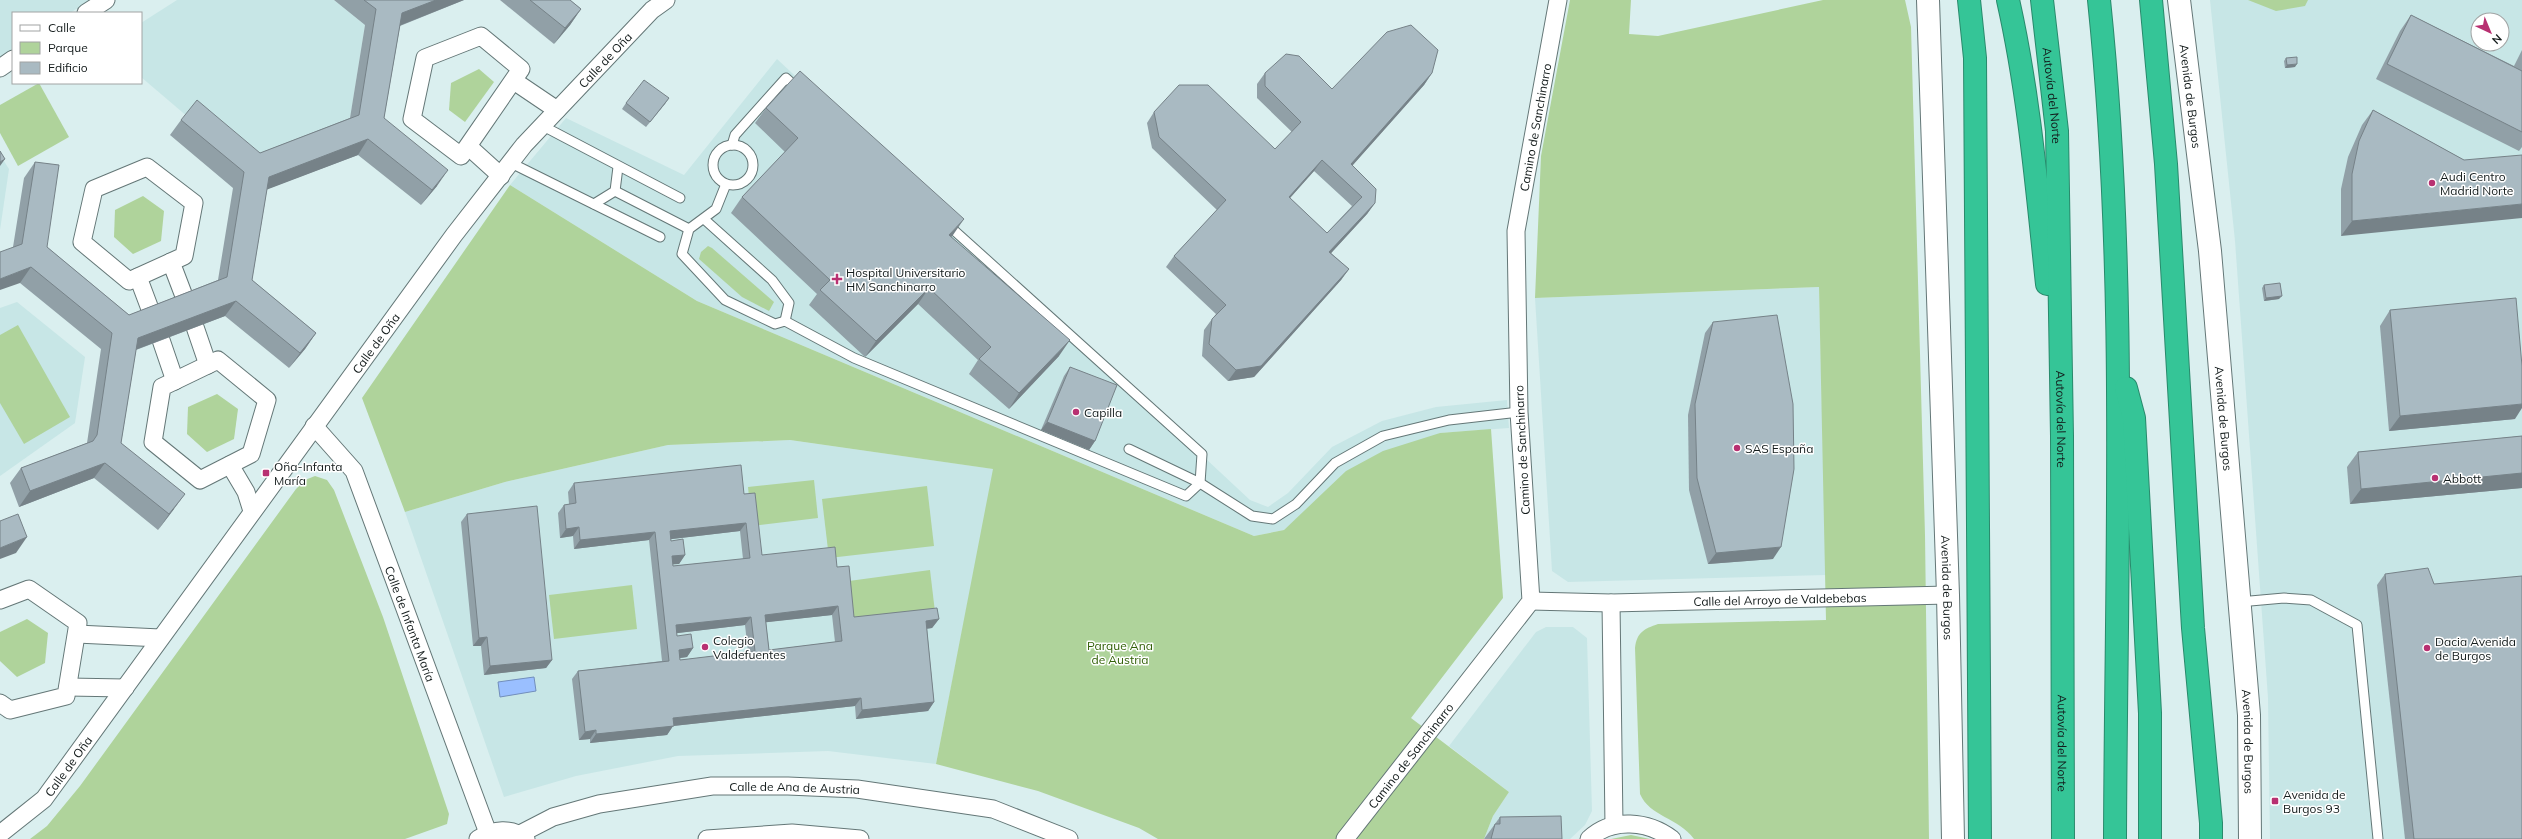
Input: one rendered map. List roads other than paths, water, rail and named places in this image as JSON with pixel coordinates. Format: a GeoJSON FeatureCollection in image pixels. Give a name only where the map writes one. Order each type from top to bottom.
{"type":"FeatureCollection","features":[{"type":"Feature","properties":{"kind":"highway"},"geometry":{"type":"LineString","coordinates":[[1969,0],[1975,58],[1980,839]]}},
{"type":"Feature","properties":{"kind":"highway"},"geometry":{"type":"LineString","coordinates":[[2008,0],[2018,47],[2035,170],[2062,436]]}},
{"type":"Feature","properties":{"kind":"highway","name":"Autovía del Norte"},"geometry":{"type":"LineString","coordinates":[[2042,0],[2057,131],[2062,436],[2063,839]]}},
{"type":"Feature","properties":{"kind":"highway"},"geometry":{"type":"LineString","coordinates":[[2098,0],[2111,155],[2119,365],[2115,839]]}},
{"type":"Feature","properties":{"kind":"highway"},"geometry":{"type":"LineString","coordinates":[[2151,0],[2166,164],[2193,628],[2211,823],[2211,839]]}},
{"type":"Feature","properties":{"kind":"highway"},"geometry":{"type":"LineString","coordinates":[[2119,365],[2134,418],[2150,713],[2150,839]]}},
{"type":"Feature","properties":{"kind":"street"},"geometry":{"type":"LineString","coordinates":[[88,12],[106,0]]}},
{"type":"Feature","properties":{"kind":"street","name":"Calle de Oña"},"geometry":{"type":"LineString","coordinates":[[0,834],[44,799],[454,235],[541,125],[557,110],[648,5],[666,0]]}},
{"type":"Feature","properties":{"kind":"street","name":"Camino de Sanchinarro"},"geometry":{"type":"LineString","coordinates":[[1345,839],[1531,601],[1519,412],[1516,231],[1558,0]]}},
{"type":"Feature","properties":{"kind":"street","name":"Avenida de Burgos"},"geometry":{"type":"LineString","coordinates":[[1928,0],[1948,595],[1953,839]]}},
{"type":"Feature","properties":{"kind":"street","name":"Avenida de Burgos"},"geometry":{"type":"LineString","coordinates":[[2179,0],[2210,251],[2249,715],[2250,839]]}},
{"type":"Feature","properties":{"kind":"street"},"geometry":{"type":"LineString","coordinates":[[481,36],[521,69],[514,81],[462,156],[412,119],[425,58],[481,36]]}},
{"type":"Feature","properties":{"kind":"street"},"geometry":{"type":"LineString","coordinates":[[0,68],[12,60]]}},
{"type":"Feature","properties":{"kind":"street"},"geometry":{"type":"LineString","coordinates":[[514,81],[557,110]]}},
{"type":"Feature","properties":{"kind":"street"},"geometry":{"type":"LineString","coordinates":[[469,147],[501,176]]}},
{"type":"Feature","properties":{"kind":"street"},"geometry":{"type":"LineString","coordinates":[[148,167],[194,203],[184,256],[171,262],[129,281],[82,242],[94,189],[148,167]]}},
{"type":"Feature","properties":{"kind":"street"},"geometry":{"type":"LineString","coordinates":[[171,262],[187,304]]}},
{"type":"Feature","properties":{"kind":"street"},"geometry":{"type":"LineString","coordinates":[[138,277],[153,317]]}},
{"type":"Feature","properties":{"kind":"street"},"geometry":{"type":"LineString","coordinates":[[195,327],[208,365]]}},
{"type":"Feature","properties":{"kind":"street"},"geometry":{"type":"LineString","coordinates":[[162,340],[175,381]]}},
{"type":"Feature","properties":{"kind":"street"},"geometry":{"type":"LineString","coordinates":[[218,360],[267,400],[252,454],[200,480],[153,442],[162,387],[208,365],[218,360]]}},
{"type":"Feature","properties":{"kind":"street","name":"Calle de Infanta María"},"geometry":{"type":"LineString","coordinates":[[314,426],[354,471],[483,836]]}},
{"type":"Feature","properties":{"kind":"street"},"geometry":{"type":"LineString","coordinates":[[230,464],[246,492],[252,511]]}},
{"type":"Feature","properties":{"kind":"street"},"geometry":{"type":"LineString","coordinates":[[0,600],[29,589],[78,623],[66,696],[10,710],[0,703]]}},
{"type":"Feature","properties":{"kind":"street","name":"Calle del Arroyo de Valdebebas"},"geometry":{"type":"LineString","coordinates":[[1531,601],[1611,603],[1948,595]]}},
{"type":"Feature","properties":{"kind":"street"},"geometry":{"type":"LineString","coordinates":[[1611,603],[1614,825]]}},
{"type":"Feature","properties":{"kind":"street"},"geometry":{"type":"LineString","coordinates":[[76,634],[160,638]]}},
{"type":"Feature","properties":{"kind":"street"},"geometry":{"type":"LineString","coordinates":[[68,687],[125,688]]}},
{"type":"Feature","properties":{"kind":"street","name":"Calle de Ana de Austria"},"geometry":{"type":"LineString","coordinates":[[523,837],[553,817],[599,804],[712,786],[788,786],[857,789],[993,810],[1070,839]]}},
{"type":"Feature","properties":{"kind":"street"},"geometry":{"type":"LineString","coordinates":[[1589,839],[1594,834],[1614,825],[1634,823],[1654,828],[1672,839]]}},
{"type":"Feature","properties":{"kind":"street"},"geometry":{"type":"LineString","coordinates":[[483,836],[498,830],[523,837]]}},
{"type":"Feature","properties":{"kind":"street"},"geometry":{"type":"LineString","coordinates":[[707,839],[792,833],[860,839]]}},
{"type":"Feature","properties":{"kind":"lane"},"geometry":{"type":"LineString","coordinates":[[732,144],[735,135],[786,78],[803,94]]}},
{"type":"Feature","properties":{"kind":"lane"},"geometry":{"type":"LineString","coordinates":[[541,125],[618,167],[680,198]]}},
{"type":"Feature","properties":{"kind":"lane"},"geometry":{"type":"LineString","coordinates":[[732,144],[744,148],[752,158],[753,164],[750,177],[745,181],[739,184],[726,184],[715,176],[713,162],[719,150],[732,144]]}},
{"type":"Feature","properties":{"kind":"lane"},"geometry":{"type":"LineString","coordinates":[[511,163],[660,237]]}},
{"type":"Feature","properties":{"kind":"lane"},"geometry":{"type":"LineString","coordinates":[[615,191],[618,167]]}},
{"type":"Feature","properties":{"kind":"lane"},"geometry":{"type":"LineString","coordinates":[[726,184],[716,209],[689,229],[682,254],[725,300],[775,324],[785,321],[854,358],[1186,496],[1200,483],[1202,454],[939,217]]}},
{"type":"Feature","properties":{"kind":"lane"},"geometry":{"type":"LineString","coordinates":[[594,204],[615,191]]}},
{"type":"Feature","properties":{"kind":"lane"},"geometry":{"type":"LineString","coordinates":[[615,191],[689,229]]}},
{"type":"Feature","properties":{"kind":"lane"},"geometry":{"type":"LineString","coordinates":[[704,219],[772,280],[789,303],[785,321]]}},
{"type":"Feature","properties":{"kind":"lane"},"geometry":{"type":"LineString","coordinates":[[1129,449],[1200,483],[1252,516],[1273,520],[1296,504],[1335,463],[1383,436],[1449,420],[1519,412]]}},
{"type":"Feature","properties":{"kind":"lane"},"geometry":{"type":"LineString","coordinates":[[2239,602],[2284,598],[2311,600],[2358,625],[2378,839]]}},
{"type":"Feature","properties":{"kind":"water"},"geometry":{"type":"Polygon","coordinates":[[[534,677],[536,691],[500,697],[498,682],[534,677]]]}},
{"type":"Feature","properties":{"kind":"place","name":"Audi Centro Madrid Norte"},"geometry":{"type":"Point","coordinates":[2432,183]}},
{"type":"Feature","properties":{"kind":"place","name":"Hospital Universitario HM Sanchinarro"},"geometry":{"type":"Point","coordinates":[837,279]}},
{"type":"Feature","properties":{"kind":"place","name":"Capilla"},"geometry":{"type":"Point","coordinates":[1076,412]}},
{"type":"Feature","properties":{"kind":"place","name":"SAS España"},"geometry":{"type":"Point","coordinates":[1737,448]}},
{"type":"Feature","properties":{"kind":"place","name":"Oña-Infanta María"},"geometry":{"type":"Point","coordinates":[266,473]}},
{"type":"Feature","properties":{"kind":"place","name":"Abbott"},"geometry":{"type":"Point","coordinates":[2435,478]}},
{"type":"Feature","properties":{"kind":"place","name":"Colegio Valdefuentes"},"geometry":{"type":"Point","coordinates":[705,647]}},
{"type":"Feature","properties":{"kind":"place","name":"Dacia Avenida de Burgos"},"geometry":{"type":"Point","coordinates":[2427,648]}},
{"type":"Feature","properties":{"kind":"place","name":"Avenida de Burgos 93"},"geometry":{"type":"Point","coordinates":[2275,801]}},
{"type":"Feature","properties":{"kind":"park label","name":"Parque Ana de Austria"},"geometry":{"type":"Point","coordinates":[1120,652]}}]}
